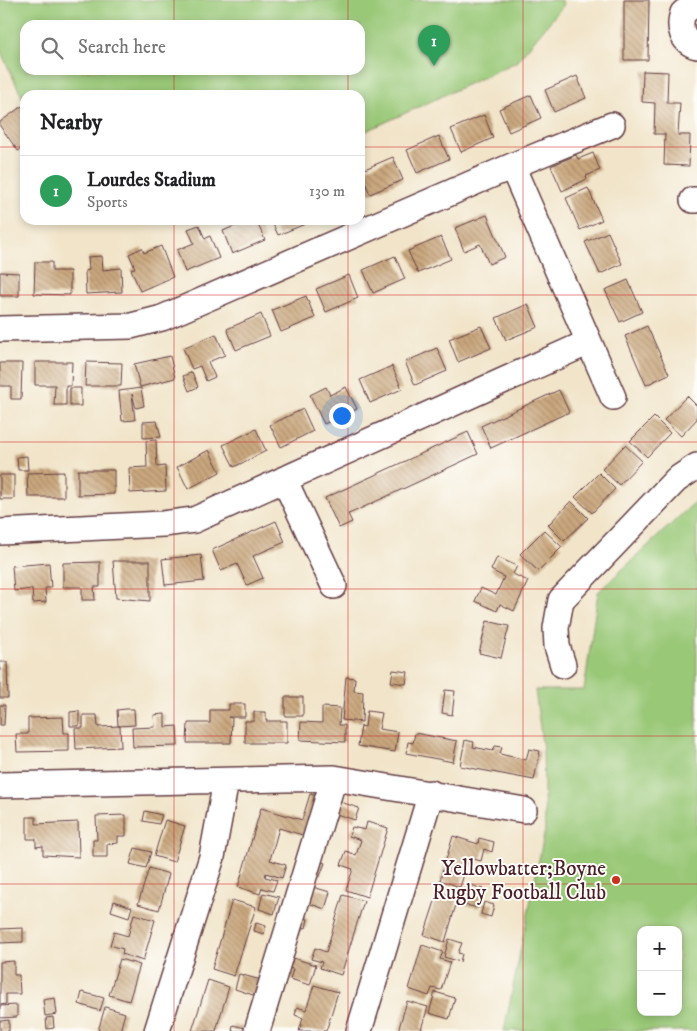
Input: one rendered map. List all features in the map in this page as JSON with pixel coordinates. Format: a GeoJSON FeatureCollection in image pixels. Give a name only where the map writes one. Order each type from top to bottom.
{"type":"FeatureCollection","features":[{"type":"Feature","properties":{"kind":"street"},"geometry":{"type":"LineString","coordinates":[[697,2],[683,13],[680,26],[687,41],[697,46]]}},
{"type":"Feature","properties":{"kind":"street"},"geometry":{"type":"LineString","coordinates":[[0,329],[132,326],[162,318],[512,166],[612,125]]}},
{"type":"Feature","properties":{"kind":"street"},"geometry":{"type":"LineString","coordinates":[[512,166],[613,398]]}},
{"type":"Feature","properties":{"kind":"street"},"geometry":{"type":"LineString","coordinates":[[0,532],[162,524],[194,520],[589,342]]}},
{"type":"Feature","properties":{"kind":"street"},"geometry":{"type":"LineString","coordinates":[[563,665],[557,646],[556,628],[561,600],[676,480],[697,466]]}},
{"type":"Feature","properties":{"kind":"street"},"geometry":{"type":"LineString","coordinates":[[284,479],[334,586]]}},
{"type":"Feature","properties":{"kind":"street"},"geometry":{"type":"LineString","coordinates":[[257,1031],[334,778]]}},
{"type":"Feature","properties":{"kind":"street"},"geometry":{"type":"LineString","coordinates":[[0,785],[334,778],[524,810]]}},
{"type":"Feature","properties":{"kind":"street"},"geometry":{"type":"LineString","coordinates":[[158,1031],[212,858],[226,781]]}},
{"type":"Feature","properties":{"kind":"street"},"geometry":{"type":"LineString","coordinates":[[359,1031],[431,793]]}},
{"type":"Feature","properties":{"kind":"green space"},"geometry":{"type":"Polygon","coordinates":[[[0,0],[562,0],[563,6],[516,62],[365,132],[365,90],[20,90],[20,92],[0,50],[0,0]]]}},
{"type":"Feature","properties":{"kind":"green space","name":"Yellowbatter;Boyne Rugby Football Club"},"geometry":{"type":"Polygon","coordinates":[[[697,500],[697,1031],[504,1031],[545,830],[543,750],[535,690],[584,690],[598,592],[697,500]]]}},
{"type":"Feature","properties":{"kind":"building"},"geometry":{"type":"Polygon","coordinates":[[[624,0],[649,0],[648,60],[624,60],[624,0]]]}},
{"type":"Feature","properties":{"kind":"building"},"geometry":{"type":"Polygon","coordinates":[[[643,71],[668,72],[667,103],[680,103],[678,135],[690,135],[689,166],[664,165],[665,134],[654,134],[655,103],[642,102],[643,71]]]}},
{"type":"Feature","properties":{"kind":"building"},"geometry":{"type":"Polygon","coordinates":[[[577,76],[586,98],[554,112],[545,90],[577,76]]]}},
{"type":"Feature","properties":{"kind":"building"},"geometry":{"type":"Polygon","coordinates":[[[531,95],[541,118],[509,132],[499,109],[531,95]]]}},
{"type":"Feature","properties":{"kind":"building"},"geometry":{"type":"Polygon","coordinates":[[[20,108],[20,150],[18,151],[0,126],[0,122],[20,108]]]}},
{"type":"Feature","properties":{"kind":"building"},"geometry":{"type":"Polygon","coordinates":[[[484,115],[493,138],[461,152],[451,129],[484,115]]]}},
{"type":"Feature","properties":{"kind":"building"},"geometry":{"type":"Polygon","coordinates":[[[439,136],[449,159],[417,173],[407,150],[439,136]]]}},
{"type":"Feature","properties":{"kind":"building"},"geometry":{"type":"Polygon","coordinates":[[[593,153],[600,170],[586,176],[587,179],[562,191],[551,166],[576,155],[578,159],[593,153]]]}},
{"type":"Feature","properties":{"kind":"building"},"geometry":{"type":"Polygon","coordinates":[[[393,157],[403,180],[370,194],[365,182],[365,169],[393,157]]]}},
{"type":"Feature","properties":{"kind":"building"},"geometry":{"type":"Polygon","coordinates":[[[588,188],[602,220],[580,230],[566,198],[588,188]]]}},
{"type":"Feature","properties":{"kind":"building"},"geometry":{"type":"Polygon","coordinates":[[[487,215],[505,257],[489,264],[480,244],[464,251],[455,228],[487,215]]]}},
{"type":"Feature","properties":{"kind":"building"},"geometry":{"type":"Polygon","coordinates":[[[199,225],[205,239],[210,236],[219,258],[185,272],[177,250],[194,243],[188,229],[199,225]]]}},
{"type":"Feature","properties":{"kind":"building"},"geometry":{"type":"Polygon","coordinates":[[[237,225],[258,225],[265,240],[232,254],[223,231],[237,225]]]}},
{"type":"Feature","properties":{"kind":"building"},"geometry":{"type":"Polygon","coordinates":[[[273,225],[303,225],[278,235],[273,225]]]}},
{"type":"Feature","properties":{"kind":"building"},"geometry":{"type":"Polygon","coordinates":[[[608,232],[622,264],[600,274],[585,242],[608,232]]]}},
{"type":"Feature","properties":{"kind":"building"},"geometry":{"type":"Polygon","coordinates":[[[441,237],[451,259],[418,273],[408,251],[441,237]]]}},
{"type":"Feature","properties":{"kind":"building"},"geometry":{"type":"Polygon","coordinates":[[[161,246],[173,277],[140,291],[131,269],[135,268],[129,254],[142,248],[144,253],[161,246]]]}},
{"type":"Feature","properties":{"kind":"building"},"geometry":{"type":"Polygon","coordinates":[[[102,256],[103,270],[121,268],[122,292],[86,294],[85,271],[89,270],[88,257],[102,256]]]}},
{"type":"Feature","properties":{"kind":"building"},"geometry":{"type":"Polygon","coordinates":[[[395,256],[405,279],[373,293],[363,270],[395,256]]]}},
{"type":"Feature","properties":{"kind":"building"},"geometry":{"type":"Polygon","coordinates":[[[35,262],[52,262],[52,271],[70,271],[70,295],[34,294],[35,262]]]}},
{"type":"Feature","properties":{"kind":"building"},"geometry":{"type":"Polygon","coordinates":[[[0,272],[19,273],[19,296],[0,296],[0,272]]]}},
{"type":"Feature","properties":{"kind":"building"},"geometry":{"type":"Polygon","coordinates":[[[349,275],[358,298],[326,312],[316,289],[349,275]]]}},
{"type":"Feature","properties":{"kind":"building"},"geometry":{"type":"Polygon","coordinates":[[[628,280],[642,312],[620,322],[605,290],[628,280]]]}},
{"type":"Feature","properties":{"kind":"building"},"geometry":{"type":"Polygon","coordinates":[[[306,296],[315,318],[281,332],[272,310],[306,296]]]}},
{"type":"Feature","properties":{"kind":"building"},"geometry":{"type":"Polygon","coordinates":[[[528,304],[538,327],[506,340],[496,318],[528,304]]]}},
{"type":"Feature","properties":{"kind":"building"},"geometry":{"type":"Polygon","coordinates":[[[261,314],[270,336],[236,350],[227,329],[261,314]]]}},
{"type":"Feature","properties":{"kind":"building"},"geometry":{"type":"Polygon","coordinates":[[[481,326],[491,348],[458,362],[449,339],[481,326]]]}},
{"type":"Feature","properties":{"kind":"building"},"geometry":{"type":"Polygon","coordinates":[[[647,326],[669,374],[646,385],[625,336],[647,326]]]}},
{"type":"Feature","properties":{"kind":"building"},"geometry":{"type":"Polygon","coordinates":[[[216,334],[225,355],[208,362],[215,377],[206,381],[200,366],[192,369],[183,348],[216,334]]]}},
{"type":"Feature","properties":{"kind":"building"},"geometry":{"type":"Polygon","coordinates":[[[437,348],[447,371],[415,385],[405,362],[437,348]]]}},
{"type":"Feature","properties":{"kind":"building"},"geometry":{"type":"Polygon","coordinates":[[[170,356],[175,378],[140,387],[134,364],[170,356]]]}},
{"type":"Feature","properties":{"kind":"building"},"geometry":{"type":"Polygon","coordinates":[[[35,362],[72,362],[71,386],[66,386],[66,405],[54,405],[55,385],[35,385],[35,362]]]}},
{"type":"Feature","properties":{"kind":"building"},"geometry":{"type":"Polygon","coordinates":[[[86,362],[122,363],[121,386],[85,386],[86,362]]]}},
{"type":"Feature","properties":{"kind":"building"},"geometry":{"type":"Polygon","coordinates":[[[0,363],[22,363],[21,399],[11,399],[11,386],[0,386],[0,363]]]}},
{"type":"Feature","properties":{"kind":"building"},"geometry":{"type":"Polygon","coordinates":[[[392,366],[402,389],[370,403],[360,380],[392,366]]]}},
{"type":"Feature","properties":{"kind":"building"},"geometry":{"type":"Polygon","coordinates":[[[192,372],[198,387],[189,391],[183,376],[192,372]]]}},
{"type":"Feature","properties":{"kind":"building"},"geometry":{"type":"Polygon","coordinates":[[[326,387],[330,395],[346,387],[357,409],[324,424],[310,395],[326,387]]]}},
{"type":"Feature","properties":{"kind":"building"},"geometry":{"type":"Polygon","coordinates":[[[70,388],[81,388],[81,406],[70,406],[70,388]]]}},
{"type":"Feature","properties":{"kind":"building"},"geometry":{"type":"Polygon","coordinates":[[[141,388],[144,406],[136,408],[132,394],[135,420],[122,421],[119,391],[141,388]]]}},
{"type":"Feature","properties":{"kind":"building"},"geometry":{"type":"Polygon","coordinates":[[[559,390],[569,412],[491,448],[481,426],[559,390]]]}},
{"type":"Feature","properties":{"kind":"building"},"geometry":{"type":"Polygon","coordinates":[[[687,396],[697,406],[697,419],[681,436],[664,420],[687,396]]]}},
{"type":"Feature","properties":{"kind":"building"},"geometry":{"type":"Polygon","coordinates":[[[303,409],[313,431],[281,447],[270,425],[303,409]]]}},
{"type":"Feature","properties":{"kind":"building"},"geometry":{"type":"Polygon","coordinates":[[[654,417],[670,433],[647,457],[630,441],[654,417]]]}},
{"type":"Feature","properties":{"kind":"building"},"geometry":{"type":"Polygon","coordinates":[[[157,421],[161,437],[143,438],[143,422],[157,421]]]}},
{"type":"Feature","properties":{"kind":"building"},"geometry":{"type":"Polygon","coordinates":[[[256,429],[266,451],[234,467],[223,445],[256,429]]]}},
{"type":"Feature","properties":{"kind":"building"},"geometry":{"type":"Polygon","coordinates":[[[468,432],[478,454],[348,514],[352,522],[339,528],[325,498],[468,432]]]}},
{"type":"Feature","properties":{"kind":"building"},"geometry":{"type":"Polygon","coordinates":[[[156,440],[157,467],[165,466],[166,491],[130,493],[129,468],[147,467],[146,441],[156,440]]]}},
{"type":"Feature","properties":{"kind":"building"},"geometry":{"type":"Polygon","coordinates":[[[625,445],[642,461],[619,485],[602,469],[625,445]]]}},
{"type":"Feature","properties":{"kind":"building"},"geometry":{"type":"Polygon","coordinates":[[[209,450],[220,472],[188,489],[177,467],[209,450]]]}},
{"type":"Feature","properties":{"kind":"building"},"geometry":{"type":"Polygon","coordinates":[[[27,456],[28,470],[18,470],[17,457],[27,456]]]}},
{"type":"Feature","properties":{"kind":"building"},"geometry":{"type":"Polygon","coordinates":[[[78,470],[114,470],[114,494],[78,495],[78,470]]]}},
{"type":"Feature","properties":{"kind":"building"},"geometry":{"type":"Polygon","coordinates":[[[64,472],[64,497],[28,497],[27,473],[64,472]]]}},
{"type":"Feature","properties":{"kind":"building"},"geometry":{"type":"Polygon","coordinates":[[[599,473],[615,489],[592,513],[575,497],[599,473]]]}},
{"type":"Feature","properties":{"kind":"building"},"geometry":{"type":"Polygon","coordinates":[[[0,475],[14,475],[14,499],[0,499],[0,475]]]}},
{"type":"Feature","properties":{"kind":"building"},"geometry":{"type":"Polygon","coordinates":[[[571,501],[588,518],[564,541],[548,525],[571,501]]]}},
{"type":"Feature","properties":{"kind":"building"},"geometry":{"type":"Polygon","coordinates":[[[276,521],[285,542],[253,556],[263,578],[247,585],[237,564],[221,571],[212,550],[276,521]]]}},
{"type":"Feature","properties":{"kind":"building"},"geometry":{"type":"Polygon","coordinates":[[[544,530],[562,547],[538,571],[520,554],[544,530]]]}},
{"type":"Feature","properties":{"kind":"building"},"geometry":{"type":"Polygon","coordinates":[[[201,555],[204,581],[165,585],[162,559],[201,555]]]}},
{"type":"Feature","properties":{"kind":"building"},"geometry":{"type":"Polygon","coordinates":[[[497,557],[517,566],[513,574],[528,581],[514,611],[500,604],[497,611],[475,601],[481,588],[496,595],[504,577],[491,570],[497,557]]]}},
{"type":"Feature","properties":{"kind":"building"},"geometry":{"type":"Polygon","coordinates":[[[113,561],[150,561],[150,601],[116,598],[113,561]]]}},
{"type":"Feature","properties":{"kind":"building"},"geometry":{"type":"Polygon","coordinates":[[[100,562],[100,587],[94,587],[95,600],[82,600],[82,587],[63,587],[63,563],[100,562]]]}},
{"type":"Feature","properties":{"kind":"building"},"geometry":{"type":"Polygon","coordinates":[[[49,563],[51,588],[45,588],[46,602],[33,603],[32,589],[14,591],[12,566],[49,563]]]}},
{"type":"Feature","properties":{"kind":"building"},"geometry":{"type":"Polygon","coordinates":[[[487,621],[509,626],[501,658],[479,653],[487,621]]]}},
{"type":"Feature","properties":{"kind":"building"},"geometry":{"type":"Polygon","coordinates":[[[0,662],[7,662],[8,698],[0,698],[0,662]]]}},
{"type":"Feature","properties":{"kind":"building"},"geometry":{"type":"Polygon","coordinates":[[[393,670],[408,672],[406,684],[391,682],[393,670]]]}},
{"type":"Feature","properties":{"kind":"building"},"geometry":{"type":"Polygon","coordinates":[[[346,677],[355,678],[354,691],[363,692],[362,722],[342,720],[346,677]]]}},
{"type":"Feature","properties":{"kind":"building"},"geometry":{"type":"Polygon","coordinates":[[[445,690],[455,691],[452,715],[442,713],[445,690]]]}},
{"type":"Feature","properties":{"kind":"building"},"geometry":{"type":"Polygon","coordinates":[[[285,697],[303,697],[303,716],[285,716],[285,697]]]}},
{"type":"Feature","properties":{"kind":"building"},"geometry":{"type":"Polygon","coordinates":[[[229,704],[245,704],[245,717],[228,717],[232,718],[231,743],[187,743],[188,723],[210,723],[210,710],[229,710],[229,704]]]}},
{"type":"Feature","properties":{"kind":"building"},"geometry":{"type":"Polygon","coordinates":[[[0,705],[5,705],[4,725],[0,725],[0,705]]]}},
{"type":"Feature","properties":{"kind":"building"},"geometry":{"type":"Polygon","coordinates":[[[322,707],[340,708],[339,725],[345,725],[345,742],[300,740],[301,722],[322,723],[322,707]]]}},
{"type":"Feature","properties":{"kind":"building"},"geometry":{"type":"Polygon","coordinates":[[[134,709],[135,725],[118,726],[117,710],[134,709]]]}},
{"type":"Feature","properties":{"kind":"building"},"geometry":{"type":"Polygon","coordinates":[[[79,711],[79,726],[70,726],[70,712],[79,711]]]}},
{"type":"Feature","properties":{"kind":"building"},"geometry":{"type":"Polygon","coordinates":[[[367,711],[382,713],[379,729],[398,732],[395,752],[358,746],[361,726],[365,727],[367,711]]]}},
{"type":"Feature","properties":{"kind":"building"},"geometry":{"type":"Polygon","coordinates":[[[254,712],[266,712],[266,721],[287,721],[287,743],[245,743],[245,721],[254,721],[254,712]]]}},
{"type":"Feature","properties":{"kind":"building"},"geometry":{"type":"Polygon","coordinates":[[[165,714],[165,727],[177,726],[178,746],[133,747],[132,728],[155,727],[154,715],[165,714]]]}},
{"type":"Feature","properties":{"kind":"building"},"geometry":{"type":"Polygon","coordinates":[[[83,715],[97,715],[98,727],[120,726],[121,747],[76,749],[75,728],[83,728],[83,715]]]}},
{"type":"Feature","properties":{"kind":"building"},"geometry":{"type":"Polygon","coordinates":[[[63,717],[64,733],[69,733],[69,751],[17,752],[16,734],[28,734],[28,718],[63,717]]]}},
{"type":"Feature","properties":{"kind":"building"},"geometry":{"type":"Polygon","coordinates":[[[415,733],[457,741],[453,762],[406,753],[408,742],[413,743],[415,733]]]}},
{"type":"Feature","properties":{"kind":"building"},"geometry":{"type":"Polygon","coordinates":[[[465,740],[474,742],[473,747],[493,751],[495,746],[502,747],[500,754],[526,760],[529,749],[540,751],[534,780],[460,766],[465,740]]]}},
{"type":"Feature","properties":{"kind":"building"},"geometry":{"type":"Polygon","coordinates":[[[310,794],[321,797],[309,837],[279,828],[270,860],[286,865],[282,878],[266,873],[265,877],[277,880],[273,891],[262,888],[260,894],[238,887],[261,808],[302,820],[310,794]]]}},
{"type":"Feature","properties":{"kind":"building"},"geometry":{"type":"Polygon","coordinates":[[[337,801],[359,808],[355,820],[333,813],[337,801]]]}},
{"type":"Feature","properties":{"kind":"building"},"geometry":{"type":"Polygon","coordinates":[[[145,811],[162,815],[159,824],[143,821],[145,811]]]}},
{"type":"Feature","properties":{"kind":"building"},"geometry":{"type":"Polygon","coordinates":[[[126,815],[126,836],[118,836],[118,843],[107,844],[107,857],[93,857],[93,840],[97,840],[96,816],[126,815]]]}},
{"type":"Feature","properties":{"kind":"building"},"geometry":{"type":"Polygon","coordinates":[[[27,817],[36,817],[36,824],[78,822],[79,857],[43,855],[43,846],[36,847],[36,839],[27,839],[27,817]]]}},
{"type":"Feature","properties":{"kind":"building"},"geometry":{"type":"Polygon","coordinates":[[[165,820],[185,826],[174,862],[154,856],[165,820]]]}},
{"type":"Feature","properties":{"kind":"building"},"geometry":{"type":"Polygon","coordinates":[[[367,822],[388,828],[367,897],[346,890],[353,869],[341,865],[346,851],[356,855],[361,840],[349,836],[352,827],[365,830],[367,822]]]}},
{"type":"Feature","properties":{"kind":"building"},"geometry":{"type":"Polygon","coordinates":[[[453,836],[478,844],[479,838],[494,842],[492,852],[484,849],[481,861],[469,858],[460,887],[440,880],[453,836]]]}},
{"type":"Feature","properties":{"kind":"building"},"geometry":{"type":"Polygon","coordinates":[[[135,848],[151,852],[146,868],[130,864],[135,848]]]}},
{"type":"Feature","properties":{"kind":"building"},"geometry":{"type":"Polygon","coordinates":[[[317,860],[325,863],[320,876],[312,874],[317,860]]]}},
{"type":"Feature","properties":{"kind":"building"},"geometry":{"type":"Polygon","coordinates":[[[149,868],[169,874],[159,910],[138,904],[149,868]]]}},
{"type":"Feature","properties":{"kind":"building"},"geometry":{"type":"Polygon","coordinates":[[[468,884],[483,889],[478,908],[462,904],[468,884]]]}},
{"type":"Feature","properties":{"kind":"building"},"geometry":{"type":"Polygon","coordinates":[[[309,886],[330,892],[325,909],[305,902],[309,886]]]}},
{"type":"Feature","properties":{"kind":"building"},"geometry":{"type":"Polygon","coordinates":[[[438,892],[458,898],[445,942],[424,935],[438,892]]]}},
{"type":"Feature","properties":{"kind":"building"},"geometry":{"type":"Polygon","coordinates":[[[263,893],[279,897],[274,914],[259,909],[263,893]]]}},
{"type":"Feature","properties":{"kind":"building"},"geometry":{"type":"Polygon","coordinates":[[[343,895],[364,901],[341,975],[320,968],[322,962],[311,959],[315,948],[326,952],[343,895]]]}},
{"type":"Feature","properties":{"kind":"building"},"geometry":{"type":"Polygon","coordinates":[[[232,900],[256,907],[234,976],[212,969],[232,900]]]}},
{"type":"Feature","properties":{"kind":"building"},"geometry":{"type":"Polygon","coordinates":[[[114,901],[132,907],[129,917],[111,911],[114,901]]]}},
{"type":"Feature","properties":{"kind":"building"},"geometry":{"type":"Polygon","coordinates":[[[484,902],[494,905],[491,917],[481,914],[484,902]]]}},
{"type":"Feature","properties":{"kind":"building"},"geometry":{"type":"Polygon","coordinates":[[[134,914],[155,920],[143,961],[122,954],[123,949],[110,945],[114,932],[128,936],[134,914]]]}},
{"type":"Feature","properties":{"kind":"building"},"geometry":{"type":"Polygon","coordinates":[[[300,916],[308,919],[306,928],[297,926],[300,916]]]}},
{"type":"Feature","properties":{"kind":"building"},"geometry":{"type":"Polygon","coordinates":[[[256,923],[266,926],[264,934],[254,931],[256,923]]]}},
{"type":"Feature","properties":{"kind":"building"},"geometry":{"type":"Polygon","coordinates":[[[23,928],[23,942],[0,943],[0,929],[23,928]]]}},
{"type":"Feature","properties":{"kind":"building"},"geometry":{"type":"Polygon","coordinates":[[[449,939],[462,943],[458,953],[462,954],[460,962],[444,957],[449,939]]]}},
{"type":"Feature","properties":{"kind":"building"},"geometry":{"type":"Polygon","coordinates":[[[422,945],[443,952],[440,959],[450,962],[441,990],[432,988],[429,996],[409,989],[422,945]]]}},
{"type":"Feature","properties":{"kind":"building"},"geometry":{"type":"Polygon","coordinates":[[[286,956],[316,965],[310,985],[290,979],[293,969],[283,966],[286,956]]]}},
{"type":"Feature","properties":{"kind":"building"},"geometry":{"type":"Polygon","coordinates":[[[120,959],[140,965],[129,1001],[109,995],[120,959]]]}},
{"type":"Feature","properties":{"kind":"building"},"geometry":{"type":"Polygon","coordinates":[[[14,961],[14,975],[19,975],[20,994],[6,994],[6,1004],[0,1005],[0,962],[14,961]]]}},
{"type":"Feature","properties":{"kind":"building"},"geometry":{"type":"Polygon","coordinates":[[[239,974],[261,980],[256,996],[235,989],[239,974]]]}},
{"type":"Feature","properties":{"kind":"building"},"geometry":{"type":"Polygon","coordinates":[[[208,980],[229,987],[216,1031],[192,1031],[208,980]]]}},
{"type":"Feature","properties":{"kind":"building"},"geometry":{"type":"Polygon","coordinates":[[[314,985],[338,992],[328,1025],[326,1031],[299,1031],[303,1018],[295,1015],[297,1007],[306,1010],[314,985]]]}},
{"type":"Feature","properties":{"kind":"building"},"geometry":{"type":"Polygon","coordinates":[[[82,992],[104,998],[100,1011],[79,1004],[82,992]]]}},
{"type":"Feature","properties":{"kind":"building"},"geometry":{"type":"Polygon","coordinates":[[[435,992],[455,998],[449,1019],[429,1013],[435,992]]]}},
{"type":"Feature","properties":{"kind":"building"},"geometry":{"type":"Polygon","coordinates":[[[55,998],[57,1014],[45,1016],[43,1000],[55,998]]]}},
{"type":"Feature","properties":{"kind":"building"},"geometry":{"type":"Polygon","coordinates":[[[407,1001],[428,1007],[421,1029],[426,1031],[398,1031],[407,1001]]]}},
{"type":"Feature","properties":{"kind":"building"},"geometry":{"type":"Polygon","coordinates":[[[17,1005],[17,1017],[0,1018],[0,1006],[17,1005]]]}},
{"type":"Feature","properties":{"kind":"building"},"geometry":{"type":"Polygon","coordinates":[[[105,1007],[125,1013],[120,1031],[98,1031],[105,1007]]]}},
{"type":"Feature","properties":{"kind":"building"},"geometry":{"type":"Polygon","coordinates":[[[53,1017],[54,1028],[47,1029],[46,1018],[53,1017]]]}},
{"type":"Feature","properties":{"kind":"building"},"geometry":{"type":"Polygon","coordinates":[[[9,1020],[9,1031],[0,1031],[0,1021],[9,1020]]]}},
{"type":"Feature","properties":{"kind":"building"},"geometry":{"type":"Polygon","coordinates":[[[233,1025],[253,1030],[253,1031],[232,1031],[233,1025]]]}},
{"type":"Feature","properties":{"kind":"place","name":"Lourdes Stadium"},"geometry":{"type":"Point","coordinates":[434,66]}},
{"type":"Feature","properties":{"kind":"place","name":"Yellowbatter;Boyne Rugby Football Club"},"geometry":{"type":"Point","coordinates":[616,880]}}]}
